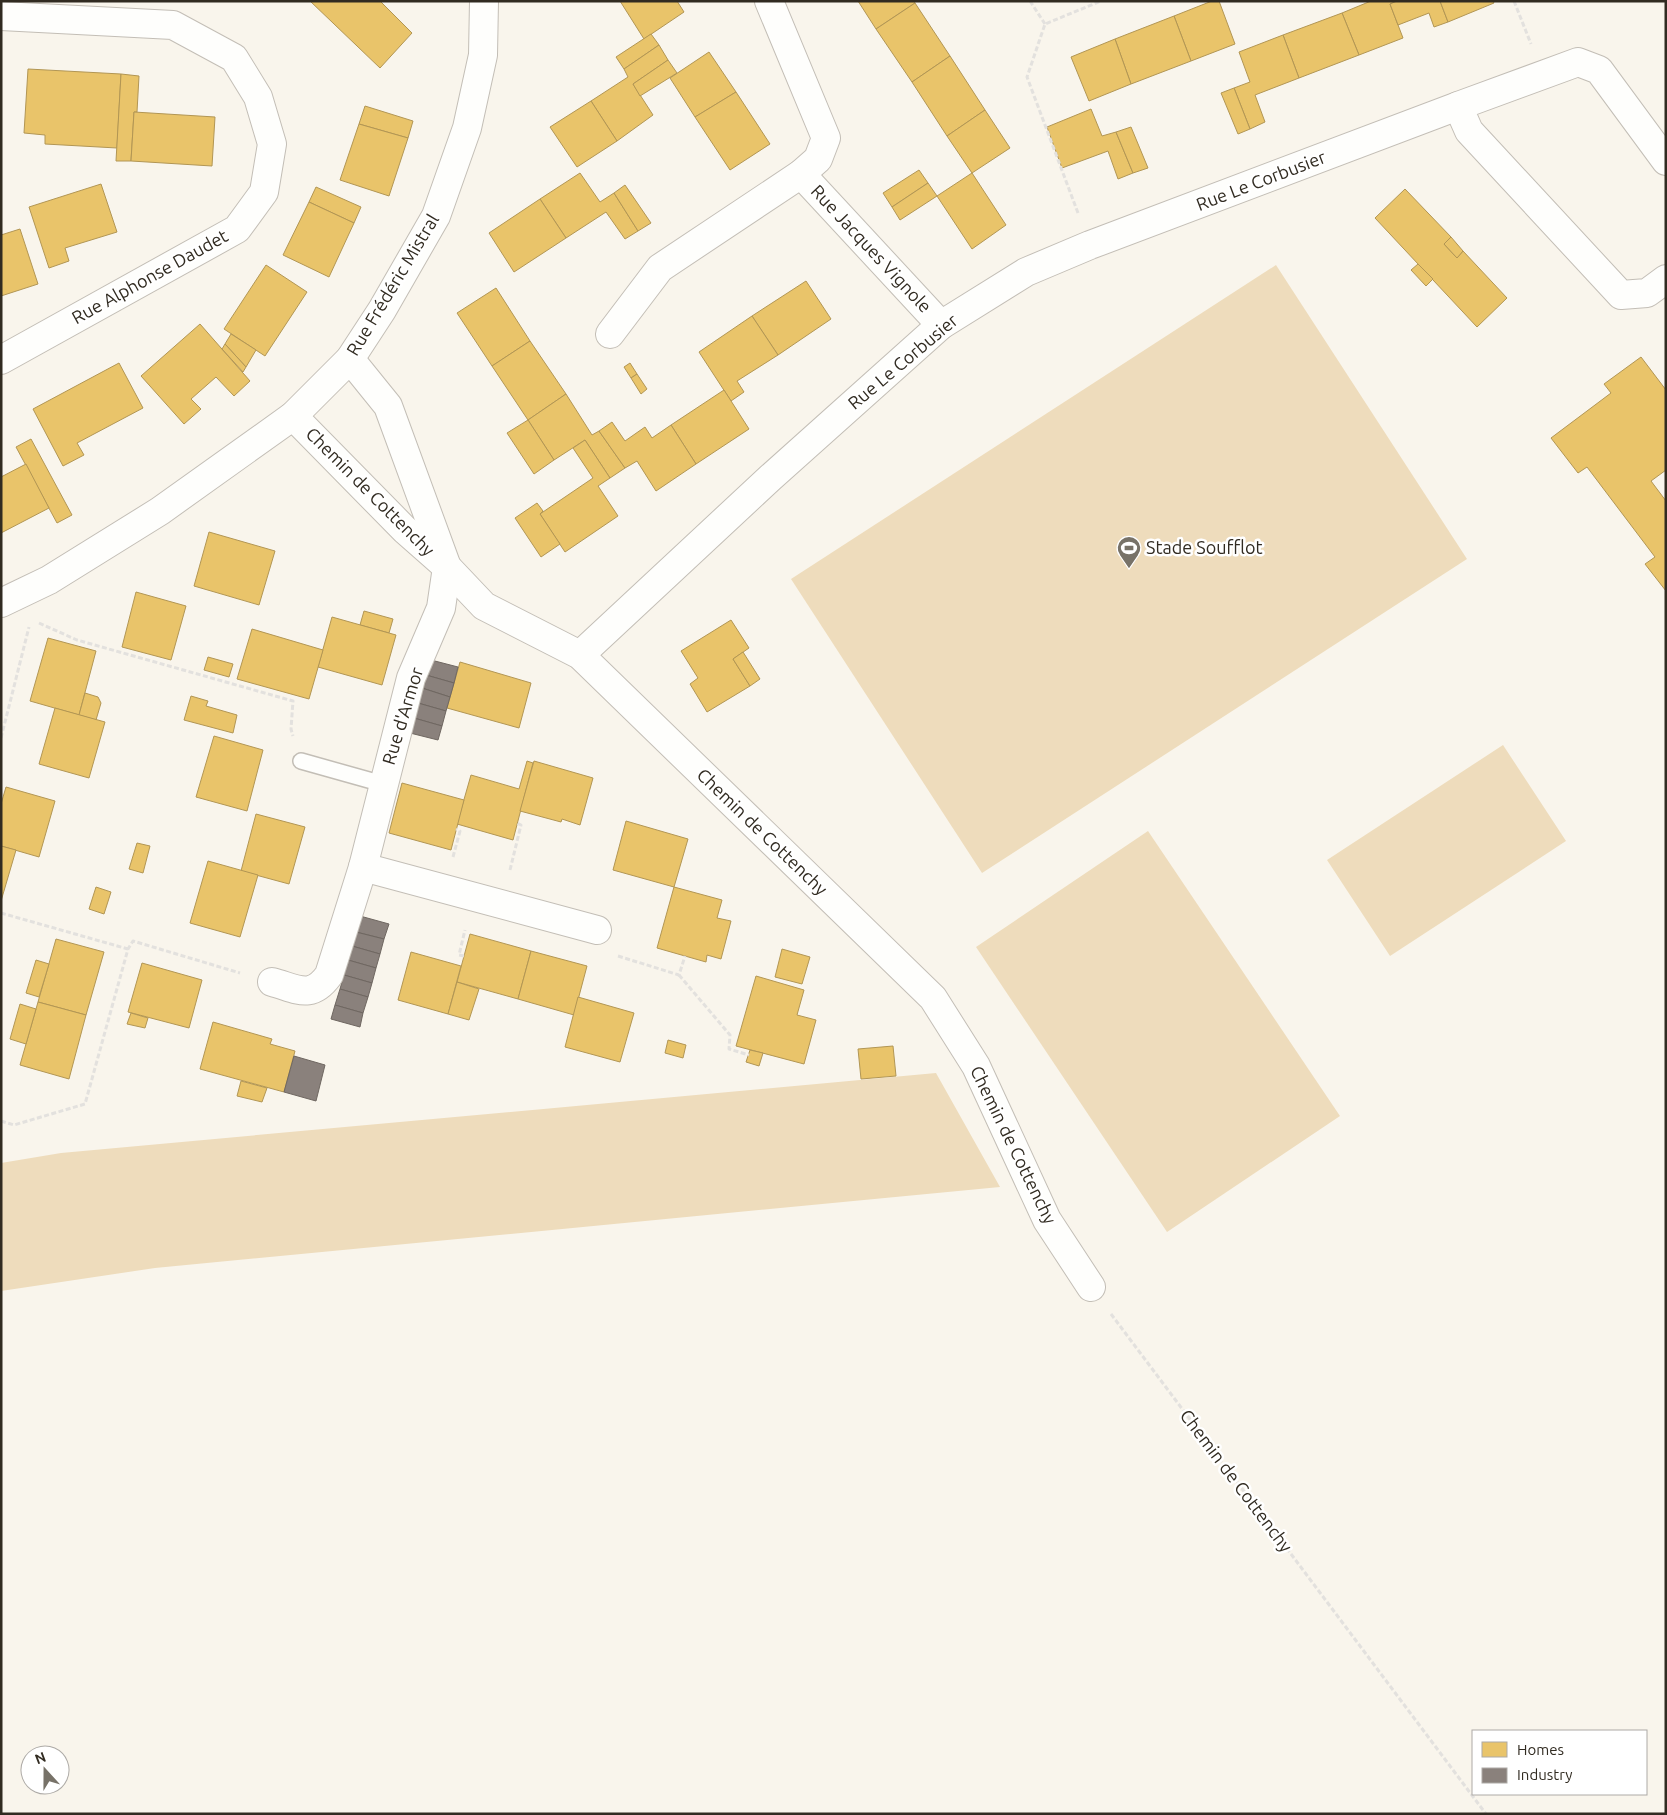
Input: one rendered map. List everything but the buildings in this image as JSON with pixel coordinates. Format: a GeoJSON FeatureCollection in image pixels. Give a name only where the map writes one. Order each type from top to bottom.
{"type":"FeatureCollection","features":[{"type":"Feature","properties":{"kind":"street","name":"Rue Frédéric Mistral"},"geometry":{"type":"LineString","coordinates":[[1,603],[49,580],[160,510],[293,416],[350,359],[382,310],[436,216],[467,128],[483,55],[484,1]]}},
{"type":"Feature","properties":{"kind":"street","name":"Rue Jacques Vignole"},"geometry":{"type":"LineString","coordinates":[[610,334],[660,268],[801,174],[818,159],[826,138],[769,1]]}},
{"type":"Feature","properties":{"kind":"street","name":"Rue Alphonse Daudet"},"geometry":{"type":"LineString","coordinates":[[1,16],[173,25],[234,58],[258,97],[272,144],[264,192],[237,229],[1,360]]}},
{"type":"Feature","properties":{"kind":"street","name":"Rue Le Corbusier"},"geometry":{"type":"LineString","coordinates":[[580,655],[770,478],[941,325],[1026,272],[1090,245],[1578,62],[1599,70],[1666,161]]}},
{"type":"Feature","properties":{"kind":"street"},"geometry":{"type":"LineString","coordinates":[[1458,106],[1469,131],[1622,295],[1647,293],[1666,279]]}},
{"type":"Feature","properties":{"kind":"street","name":"Rue Jacques Vignole"},"geometry":{"type":"LineString","coordinates":[[801,174],[941,325]]}},
{"type":"Feature","properties":{"kind":"street","name":"Chemin de Cottenchy"},"geometry":{"type":"LineString","coordinates":[[350,359],[388,406],[447,567]]}},
{"type":"Feature","properties":{"kind":"street","name":"Chemin de Cottenchy"},"geometry":{"type":"LineString","coordinates":[[293,416],[404,530],[447,567],[484,606],[580,655],[933,998],[976,1066],[1046,1220],[1091,1287]]}},
{"type":"Feature","properties":{"kind":"street","name":"Rue d'Armor"},"geometry":{"type":"LineString","coordinates":[[272,982],[307,992],[321,986],[328,975],[363,867],[411,678],[442,608],[447,567]]}},
{"type":"Feature","properties":{"kind":"street"},"geometry":{"type":"LineString","coordinates":[[363,867],[598,930]]}},
{"type":"Feature","properties":{"kind":"lane"},"geometry":{"type":"LineString","coordinates":[[301,761],[383,784]]}},
{"type":"Feature","properties":{"kind":"path"},"geometry":{"type":"LineString","coordinates":[[1030,1],[1045,24]]}},
{"type":"Feature","properties":{"kind":"path"},"geometry":{"type":"LineString","coordinates":[[1090,245],[1027,77],[1045,24],[1101,1]]}},
{"type":"Feature","properties":{"kind":"path"},"geometry":{"type":"LineString","coordinates":[[1514,1],[1544,74]]}},
{"type":"Feature","properties":{"kind":"path"},"geometry":{"type":"LineString","coordinates":[[1,738],[31,620],[77,640],[293,701],[290,729],[301,761]]}},
{"type":"Feature","properties":{"kind":"path"},"geometry":{"type":"LineString","coordinates":[[500,904],[522,825],[517,823]]}},
{"type":"Feature","properties":{"kind":"path"},"geometry":{"type":"LineString","coordinates":[[1,913],[128,949]]}},
{"type":"Feature","properties":{"kind":"path"},"geometry":{"type":"LineString","coordinates":[[598,930],[608,952],[680,975],[730,1035],[729,1049],[749,1055]]}},
{"type":"Feature","properties":{"kind":"path"},"geometry":{"type":"LineString","coordinates":[[1,1121],[14,1125],[85,1104],[128,949],[133,941],[272,982]]}},
{"type":"Feature","properties":{"kind":"path"},"geometry":{"type":"LineString","coordinates":[[680,975],[685,956]]}},
{"type":"Feature","properties":{"kind":"path","name":"Chemin de Cottenchy"},"geometry":{"type":"LineString","coordinates":[[1091,1287],[1486,1814]]}},
{"type":"Feature","properties":{"kind":"shaded area","name":"Stade Soufflot"},"geometry":{"type":"Polygon","coordinates":[[[1276,265],[1467,559],[982,873],[791,579],[1276,265]]]}},
{"type":"Feature","properties":{"kind":"shaded area"},"geometry":{"type":"Polygon","coordinates":[[[1503,745],[1566,841],[1390,956],[1327,860],[1503,745]]]}},
{"type":"Feature","properties":{"kind":"shaded area"},"geometry":{"type":"Polygon","coordinates":[[[1148,831],[1340,1116],[1167,1232],[976,947],[1148,831]]]}},
{"type":"Feature","properties":{"kind":"shaded area"},"geometry":{"type":"Polygon","coordinates":[[[936,1073],[1000,1187],[155,1268],[1,1291],[1,1163],[61,1153],[936,1073]]]}},
{"type":"Feature","properties":{"kind":"place","name":"Stade Soufflot"},"geometry":{"type":"Point","coordinates":[1129,569]}}]}
